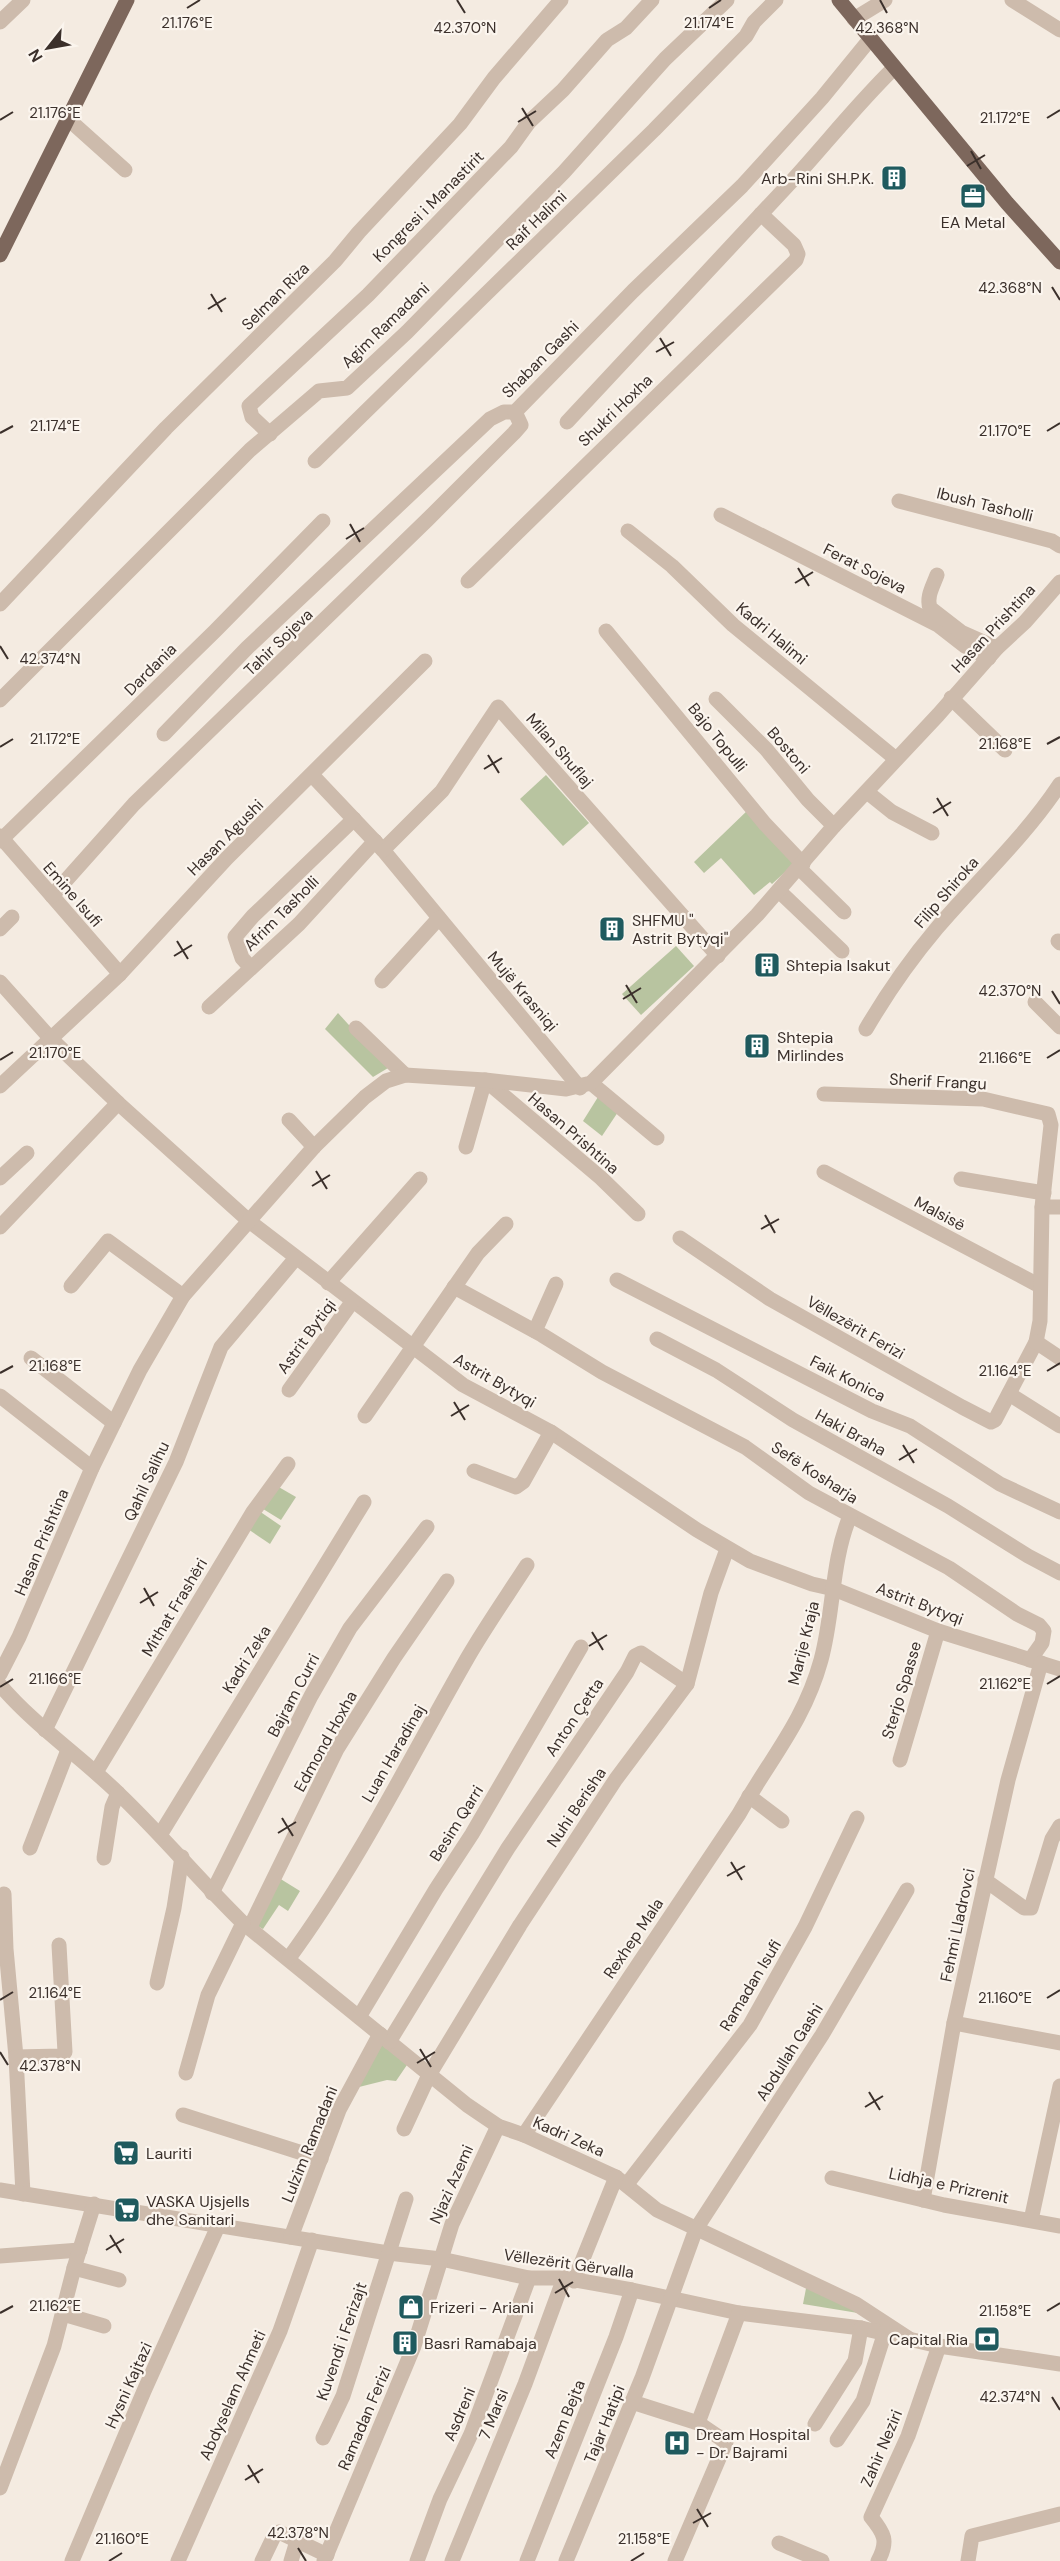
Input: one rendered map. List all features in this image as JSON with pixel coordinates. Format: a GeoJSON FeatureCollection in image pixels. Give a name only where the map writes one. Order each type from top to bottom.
{"type":"FeatureCollection","features":[{"type":"Feature","properties":{"kind":"main road"},"geometry":{"type":"LineString","coordinates":[[0,255],[127,0]]}},
{"type":"Feature","properties":{"kind":"main road"},"geometry":{"type":"LineString","coordinates":[[839,0],[1007,203],[1060,262]]}},
{"type":"Feature","properties":{"kind":"street"},"geometry":{"type":"LineString","coordinates":[[0,22],[23,0]]}},
{"type":"Feature","properties":{"kind":"street","name":"Selman Riza"},"geometry":{"type":"LineString","coordinates":[[0,604],[166,428],[335,261],[460,124],[494,78],[561,0]]}},
{"type":"Feature","properties":{"kind":"street","name":"Kongresi i Manastirit"},"geometry":{"type":"LineString","coordinates":[[270,434],[252,417],[249,406],[368,295],[511,147],[529,122],[564,90],[607,40],[626,28],[652,0]]}},
{"type":"Feature","properties":{"kind":"street","name":"Agim Ramadani"},"geometry":{"type":"LineString","coordinates":[[0,700],[250,450],[319,391],[347,388],[407,332],[564,172],[665,59],[727,0]]}},
{"type":"Feature","properties":{"kind":"street","name":"Raif Halimi"},"geometry":{"type":"LineString","coordinates":[[315,461],[654,130],[746,36],[754,22],[776,0]]}},
{"type":"Feature","properties":{"kind":"street"},"geometry":{"type":"LineString","coordinates":[[854,19],[885,0]]}},
{"type":"Feature","properties":{"kind":"street"},"geometry":{"type":"LineString","coordinates":[[1012,0],[1060,30]]}},
{"type":"Feature","properties":{"kind":"street","name":"Shaban Gashi"},"geometry":{"type":"LineString","coordinates":[[164,734],[247,648],[490,419],[504,412],[516,412],[633,291],[742,186],[822,98],[871,38]]}},
{"type":"Feature","properties":{"kind":"street","name":"Shukri Hoxha"},"geometry":{"type":"LineString","coordinates":[[567,422],[851,116],[863,98],[894,68]]}},
{"type":"Feature","properties":{"kind":"street"},"geometry":{"type":"LineString","coordinates":[[67,118],[125,170]]}},
{"type":"Feature","properties":{"kind":"street","name":"Shukri Hoxha"},"geometry":{"type":"LineString","coordinates":[[468,581],[796,260],[798,254],[794,244],[761,214]]}},
{"type":"Feature","properties":{"kind":"street","name":"Tahir Sojeva"},"geometry":{"type":"LineString","coordinates":[[52,896],[134,804],[419,529],[514,433],[521,425],[516,412]]}},
{"type":"Feature","properties":{"kind":"street","name":"Ibush Tasholli"},"geometry":{"type":"LineString","coordinates":[[899,501],[1029,534],[1060,546]]}},
{"type":"Feature","properties":{"kind":"street","name":"Ferat Sojeva"},"geometry":{"type":"LineString","coordinates":[[721,515],[938,626],[965,646],[993,653]]}},
{"type":"Feature","properties":{"kind":"street","name":"Dardania"},"geometry":{"type":"LineString","coordinates":[[1,838],[215,631],[323,521]]}},
{"type":"Feature","properties":{"kind":"street","name":"Kadri Halimi"},"geometry":{"type":"LineString","coordinates":[[628,531],[672,566],[733,625],[896,759]]}},
{"type":"Feature","properties":{"kind":"street"},"geometry":{"type":"LineString","coordinates":[[937,576],[931,590],[930,608],[993,653]]}},
{"type":"Feature","properties":{"kind":"street","name":"Hasan Prishtina"},"geometry":{"type":"LineString","coordinates":[[0,1674],[19,1637],[92,1468],[141,1370],[183,1296],[314,1147],[365,1096],[386,1081],[405,1075],[485,1080],[566,1089],[585,1085],[718,956],[951,698],[1025,622],[1060,582]]}},
{"type":"Feature","properties":{"kind":"street","name":"Bajo Topulli"},"geometry":{"type":"LineString","coordinates":[[606,632],[801,866]]}},
{"type":"Feature","properties":{"kind":"street","name":"Hasan Agushi"},"geometry":{"type":"LineString","coordinates":[[0,1086],[120,974],[227,858],[425,661]]}},
{"type":"Feature","properties":{"kind":"street","name":"Hasan Prishtina"},"geometry":{"type":"LineString","coordinates":[[951,698],[1005,750]]}},
{"type":"Feature","properties":{"kind":"street","name":"Bostoni"},"geometry":{"type":"LineString","coordinates":[[716,699],[766,749],[808,800],[834,826]]}},
{"type":"Feature","properties":{"kind":"street","name":"Milan Shuflaj"},"geometry":{"type":"LineString","coordinates":[[379,846],[442,791],[498,706],[718,956]]}},
{"type":"Feature","properties":{"kind":"street","name":"Mujë Krasniqi"},"geometry":{"type":"LineString","coordinates":[[312,775],[379,846],[585,1085]]}},
{"type":"Feature","properties":{"kind":"street","name":"Filip Shiroka"},"geometry":{"type":"LineString","coordinates":[[866,1029],[894,982],[938,927],[1042,812],[1060,784]]}},
{"type":"Feature","properties":{"kind":"street"},"geometry":{"type":"LineString","coordinates":[[867,792],[892,812],[932,833]]}},
{"type":"Feature","properties":{"kind":"street"},"geometry":{"type":"LineString","coordinates":[[251,968],[242,958],[235,937],[253,916],[354,819]]}},
{"type":"Feature","properties":{"kind":"street","name":"Emine Isufi"},"geometry":{"type":"LineString","coordinates":[[1,838],[120,974]]}},
{"type":"Feature","properties":{"kind":"street","name":"Afrim Tasholli"},"geometry":{"type":"LineString","coordinates":[[209,1007],[379,846]]}},
{"type":"Feature","properties":{"kind":"street"},"geometry":{"type":"LineString","coordinates":[[801,866],[844,912]]}},
{"type":"Feature","properties":{"kind":"street"},"geometry":{"type":"LineString","coordinates":[[779,891],[842,951]]}},
{"type":"Feature","properties":{"kind":"street"},"geometry":{"type":"LineString","coordinates":[[0,929],[12,917]]}},
{"type":"Feature","properties":{"kind":"street"},"geometry":{"type":"LineString","coordinates":[[382,981],[439,918]]}},
{"type":"Feature","properties":{"kind":"street","name":"Astrit Bytyqi"},"geometry":{"type":"LineString","coordinates":[[0,982],[51,1039],[249,1221],[295,1259],[463,1386],[551,1432],[727,1549],[750,1561],[812,1584],[834,1589],[938,1631],[1060,1669]]}},
{"type":"Feature","properties":{"kind":"street"},"geometry":{"type":"LineString","coordinates":[[1035,1002],[1060,1027]]}},
{"type":"Feature","properties":{"kind":"street"},"geometry":{"type":"LineString","coordinates":[[356,1028],[405,1075]]}},
{"type":"Feature","properties":{"kind":"street"},"geometry":{"type":"LineString","coordinates":[[466,1147],[485,1080]]}},
{"type":"Feature","properties":{"kind":"street","name":"Hasan Prishtina"},"geometry":{"type":"LineString","coordinates":[[485,1080],[601,1178],[638,1214]]}},
{"type":"Feature","properties":{"kind":"street"},"geometry":{"type":"LineString","coordinates":[[585,1085],[657,1138]]}},
{"type":"Feature","properties":{"kind":"street","name":"Sherif Frangu"},"geometry":{"type":"LineString","coordinates":[[824,1094],[983,1099],[1054,1113],[1051,1125],[1054,1160],[1043,1200],[1040,1321],[1036,1342],[1009,1394]]}},
{"type":"Feature","properties":{"kind":"street"},"geometry":{"type":"LineString","coordinates":[[0,1227],[118,1103]]}},
{"type":"Feature","properties":{"kind":"street"},"geometry":{"type":"LineString","coordinates":[[289,1120],[314,1147]]}},
{"type":"Feature","properties":{"kind":"street"},"geometry":{"type":"LineString","coordinates":[[0,1178],[27,1153]]}},
{"type":"Feature","properties":{"kind":"street","name":"Malsisë"},"geometry":{"type":"LineString","coordinates":[[824,1172],[1040,1286]]}},
{"type":"Feature","properties":{"kind":"street"},"geometry":{"type":"LineString","coordinates":[[328,1283],[420,1179]]}},
{"type":"Feature","properties":{"kind":"street"},"geometry":{"type":"LineString","coordinates":[[961,1179],[1043,1200],[1060,1207]]}},
{"type":"Feature","properties":{"kind":"street"},"geometry":{"type":"LineString","coordinates":[[365,1416],[478,1253],[506,1224]]}},
{"type":"Feature","properties":{"kind":"street","name":"Vëllezërit Ferizi"},"geometry":{"type":"LineString","coordinates":[[680,1238],[770,1299],[887,1366],[992,1422],[1009,1394]]}},
{"type":"Feature","properties":{"kind":"street"},"geometry":{"type":"LineString","coordinates":[[71,1286],[108,1241],[183,1296]]}},
{"type":"Feature","properties":{"kind":"street","name":"Qahil Salihu"},"geometry":{"type":"LineString","coordinates":[[45,1730],[176,1462],[221,1347],[295,1259]]}},
{"type":"Feature","properties":{"kind":"street","name":"Faik Konica"},"geometry":{"type":"LineString","coordinates":[[617,1280],[872,1411],[910,1426],[999,1484],[1060,1512]]}},
{"type":"Feature","properties":{"kind":"street"},"geometry":{"type":"LineString","coordinates":[[535,1331],[556,1284]]}},
{"type":"Feature","properties":{"kind":"street","name":"Sefë Kosharja"},"geometry":{"type":"LineString","coordinates":[[454,1287],[535,1331],[602,1372],[745,1447],[809,1493],[949,1568],[1017,1614],[1039,1625],[1044,1631],[1036,1661]]}},
{"type":"Feature","properties":{"kind":"street","name":"Astrit Bytiqi"},"geometry":{"type":"LineString","coordinates":[[289,1390],[352,1302]]}},
{"type":"Feature","properties":{"kind":"street","name":"Haki Braha"},"geometry":{"type":"LineString","coordinates":[[657,1339],[716,1370],[793,1420],[948,1506],[1060,1573]]}},
{"type":"Feature","properties":{"kind":"street"},"geometry":{"type":"LineString","coordinates":[[1036,1342],[1060,1358]]}},
{"type":"Feature","properties":{"kind":"street"},"geometry":{"type":"LineString","coordinates":[[31,1358],[114,1423]]}},
{"type":"Feature","properties":{"kind":"street"},"geometry":{"type":"LineString","coordinates":[[1009,1394],[1060,1426]]}},
{"type":"Feature","properties":{"kind":"street"},"geometry":{"type":"LineString","coordinates":[[0,1396],[92,1468]]}},
{"type":"Feature","properties":{"kind":"street"},"geometry":{"type":"LineString","coordinates":[[474,1471],[516,1487],[523,1482],[551,1432]]}},
{"type":"Feature","properties":{"kind":"street","name":"Mithat Frashëri"},"geometry":{"type":"LineString","coordinates":[[96,1772],[253,1512],[288,1464]]}},
{"type":"Feature","properties":{"kind":"street","name":"Kadri Zeka"},"geometry":{"type":"LineString","coordinates":[[160,1835],[364,1502]]}},
{"type":"Feature","properties":{"kind":"street"},"geometry":{"type":"LineString","coordinates":[[834,1589],[835,1575],[850,1516]]}},
{"type":"Feature","properties":{"kind":"street","name":"Bajram Curri"},"geometry":{"type":"LineString","coordinates":[[212,1893],[311,1696],[350,1628],[427,1527]]}},
{"type":"Feature","properties":{"kind":"street","name":"Nuhi Berisha"},"geometry":{"type":"LineString","coordinates":[[404,2129],[429,2075],[520,1925],[616,1779],[687,1684],[711,1593],[727,1549]]}},
{"type":"Feature","properties":{"kind":"street","name":"Luan Haradinaj"},"geometry":{"type":"LineString","coordinates":[[289,1958],[310,1929],[349,1865],[468,1657],[527,1565]]}},
{"type":"Feature","properties":{"kind":"street","name":"Edmond Hoxha"},"geometry":{"type":"LineString","coordinates":[[246,1925],[337,1749],[394,1658],[447,1581]]}},
{"type":"Feature","properties":{"kind":"street","name":"Marije Kraja"},"geometry":{"type":"LineString","coordinates":[[749,1796],[777,1756],[807,1704],[821,1659],[834,1589]]}},
{"type":"Feature","properties":{"kind":"street","name":"Sterjo Spasse"},"geometry":{"type":"LineString","coordinates":[[900,1760],[938,1631]]}},
{"type":"Feature","properties":{"kind":"street","name":"Besim Qarri"},"geometry":{"type":"LineString","coordinates":[[359,2017],[472,1834],[581,1647]]}},
{"type":"Feature","properties":{"kind":"street","name":"Anton Çetta"},"geometry":{"type":"LineString","coordinates":[[508,1848],[627,1672],[635,1656],[641,1653],[687,1684]]}},
{"type":"Feature","properties":{"kind":"street","name":"Fehmi Lladrovci"},"geometry":{"type":"LineString","coordinates":[[923,2200],[954,2023],[1036,1661]]}},
{"type":"Feature","properties":{"kind":"street","name":"Kadri Zeka"},"geometry":{"type":"LineString","coordinates":[[2,1694],[96,1772],[182,1857],[212,1893],[246,1925],[429,2075],[498,2126],[524,2135],[621,2181],[657,2210],[856,2304],[908,2338]]}},
{"type":"Feature","properties":{"kind":"street"},"geometry":{"type":"LineString","coordinates":[[30,1848],[68,1750]]}},
{"type":"Feature","properties":{"kind":"street"},"geometry":{"type":"LineString","coordinates":[[104,1858],[112,1807],[118,1793]]}},
{"type":"Feature","properties":{"kind":"street"},"geometry":{"type":"LineString","coordinates":[[749,1796],[783,1821]]}},
{"type":"Feature","properties":{"kind":"street","name":"Rexhep Mala"},"geometry":{"type":"LineString","coordinates":[[524,2135],[749,1796]]}},
{"type":"Feature","properties":{"kind":"street","name":"Ramadan Isufi"},"geometry":{"type":"LineString","coordinates":[[569,2280],[621,2181],[750,2025],[805,1927],[857,1818]]}},
{"type":"Feature","properties":{"kind":"street"},"geometry":{"type":"LineString","coordinates":[[985,1880],[1024,1908],[1031,1908],[1052,1839],[1060,1826]]}},
{"type":"Feature","properties":{"kind":"street","name":"Lulzim Ramadani"},"geometry":{"type":"LineString","coordinates":[[291,2237],[339,2110],[508,1848]]}},
{"type":"Feature","properties":{"kind":"street"},"geometry":{"type":"LineString","coordinates":[[157,1983],[174,1908],[182,1857]]}},
{"type":"Feature","properties":{"kind":"street","name":"Abdullah Gashi"},"geometry":{"type":"LineString","coordinates":[[670,2298],[696,2229],[822,2036],[907,1890]]}},
{"type":"Feature","properties":{"kind":"street"},"geometry":{"type":"LineString","coordinates":[[4,1894],[23,2194]]}},
{"type":"Feature","properties":{"kind":"street"},"geometry":{"type":"LineString","coordinates":[[186,2073],[208,1995],[246,1925]]}},
{"type":"Feature","properties":{"kind":"street"},"geometry":{"type":"LineString","coordinates":[[16,2057],[61,2056],[65,2052],[59,1945]]}},
{"type":"Feature","properties":{"kind":"street"},"geometry":{"type":"LineString","coordinates":[[954,2023],[1060,2043]]}},
{"type":"Feature","properties":{"kind":"street"},"geometry":{"type":"LineString","coordinates":[[1031,2220],[1060,2086]]}},
{"type":"Feature","properties":{"kind":"street"},"geometry":{"type":"LineString","coordinates":[[183,2115],[321,2159]]}},
{"type":"Feature","properties":{"kind":"street","name":"Njazi Azemi"},"geometry":{"type":"LineString","coordinates":[[441,2259],[452,2224],[498,2126]]}},
{"type":"Feature","properties":{"kind":"street","name":"Lidhja e Prizrenit"},"geometry":{"type":"LineString","coordinates":[[832,2178],[923,2200],[1060,2226]]}},
{"type":"Feature","properties":{"kind":"street","name":"Vëllezërit Gërvalla"},"geometry":{"type":"LineString","coordinates":[[0,2190],[388,2253],[441,2259],[529,2278],[569,2280],[632,2290],[739,2313],[861,2328],[939,2346],[1060,2364]]}},
{"type":"Feature","properties":{"kind":"street","name":"Kuvendi i Ferizajt"},"geometry":{"type":"LineString","coordinates":[[323,2438],[343,2396],[406,2199]]}},
{"type":"Feature","properties":{"kind":"street"},"geometry":{"type":"LineString","coordinates":[[1,2485],[54,2346],[74,2268],[94,2204]]}},
{"type":"Feature","properties":{"kind":"street","name":"Hysni Kajtazi"},"geometry":{"type":"LineString","coordinates":[[72,2561],[219,2224]]}},
{"type":"Feature","properties":{"kind":"street","name":"Abdyselam Ahmeti"},"geometry":{"type":"LineString","coordinates":[[178,2561],[280,2331],[312,2240]]}},
{"type":"Feature","properties":{"kind":"street"},"geometry":{"type":"LineString","coordinates":[[0,2256],[80,2250]]}},
{"type":"Feature","properties":{"kind":"street","name":"Ramadan Ferizi"},"geometry":{"type":"LineString","coordinates":[[297,2541],[325,2558],[414,2346],[441,2259]]}},
{"type":"Feature","properties":{"kind":"street"},"geometry":{"type":"LineString","coordinates":[[74,2268],[119,2280]]}},
{"type":"Feature","properties":{"kind":"street","name":"Asdreni"},"geometry":{"type":"LineString","coordinates":[[417,2561],[440,2499],[471,2434],[529,2278]]}},
{"type":"Feature","properties":{"kind":"street","name":"7 Marsi"},"geometry":{"type":"LineString","coordinates":[[452,2561],[569,2280]]}},
{"type":"Feature","properties":{"kind":"street","name":"Azem Bejta"},"geometry":{"type":"LineString","coordinates":[[527,2561],[616,2337],[632,2290]]}},
{"type":"Feature","properties":{"kind":"street","name":"Tajar Hatipi"},"geometry":{"type":"LineString","coordinates":[[566,2561],[632,2402],[670,2298]]}},
{"type":"Feature","properties":{"kind":"street"},"geometry":{"type":"LineString","coordinates":[[698,2423],[739,2313]]}},
{"type":"Feature","properties":{"kind":"street"},"geometry":{"type":"LineString","coordinates":[[63,2314],[104,2326]]}},
{"type":"Feature","properties":{"kind":"street"},"geometry":{"type":"LineString","coordinates":[[815,2424],[855,2361],[861,2328]]}},
{"type":"Feature","properties":{"kind":"street"},"geometry":{"type":"LineString","coordinates":[[837,2440],[863,2401],[885,2332]]}},
{"type":"Feature","properties":{"kind":"street","name":"Zahir Neziri"},"geometry":{"type":"LineString","coordinates":[[879,2561],[884,2551],[884,2532],[871,2517],[908,2436],[939,2346]]}},
{"type":"Feature","properties":{"kind":"street"},"geometry":{"type":"LineString","coordinates":[[632,2402],[698,2423],[727,2445],[675,2561]]}},
{"type":"Feature","properties":{"kind":"street"},"geometry":{"type":"LineString","coordinates":[[968,2561],[972,2536],[1060,2514]]}},
{"type":"Feature","properties":{"kind":"street"},"geometry":{"type":"LineString","coordinates":[[262,2561],[275,2534],[279,2532],[297,2541],[291,2561]]}},
{"type":"Feature","properties":{"kind":"street"},"geometry":{"type":"LineString","coordinates":[[778,2543],[822,2561]]}},
{"type":"Feature","properties":{"kind":"green space"},"geometry":{"type":"Polygon","coordinates":[[[546,775],[589,823],[563,846],[520,799],[546,775]]]}},
{"type":"Feature","properties":{"kind":"green space"},"geometry":{"type":"Polygon","coordinates":[[[750,808],[798,860],[772,884],[770,882],[754,895],[721,858],[704,873],[694,862],[750,808]]]}},
{"type":"Feature","properties":{"kind":"green space"},"geometry":{"type":"Polygon","coordinates":[[[676,946],[694,966],[641,1015],[622,994],[676,946]]]}},
{"type":"Feature","properties":{"kind":"green space"},"geometry":{"type":"Polygon","coordinates":[[[338,1013],[388,1068],[373,1077],[325,1029],[338,1013]]]}},
{"type":"Feature","properties":{"kind":"green space"},"geometry":{"type":"Polygon","coordinates":[[[598,1097],[618,1112],[602,1136],[583,1121],[598,1097]]]}},
{"type":"Feature","properties":{"kind":"green space"},"geometry":{"type":"Polygon","coordinates":[[[270,1482],[296,1497],[281,1520],[255,1504],[270,1482]]]}},
{"type":"Feature","properties":{"kind":"green space"},"geometry":{"type":"Polygon","coordinates":[[[252,1506],[281,1526],[270,1544],[242,1525],[252,1506]]]}},
{"type":"Feature","properties":{"kind":"green space"},"geometry":{"type":"Polygon","coordinates":[[[279,1878],[300,1891],[288,1911],[279,1905],[263,1929],[252,1923],[279,1878]]]}},
{"type":"Feature","properties":{"kind":"green space"},"geometry":{"type":"Polygon","coordinates":[[[379,2041],[409,2062],[396,2081],[387,2080],[351,2089],[379,2041]]]}},
{"type":"Feature","properties":{"kind":"green space"},"geometry":{"type":"Polygon","coordinates":[[[808,2278],[864,2314],[803,2304],[808,2278]]]}},
{"type":"Feature","properties":{"kind":"place","name":"Arb-Rini SH.P.K."},"geometry":{"type":"Point","coordinates":[894,178]}},
{"type":"Feature","properties":{"kind":"place","name":"EA Metal"},"geometry":{"type":"Point","coordinates":[973,196]}},
{"type":"Feature","properties":{"kind":"place","name":"SHFMU \" Astrit Bytyqi\""},"geometry":{"type":"Point","coordinates":[612,929]}},
{"type":"Feature","properties":{"kind":"place","name":"Shtepia Isakut"},"geometry":{"type":"Point","coordinates":[767,965]}},
{"type":"Feature","properties":{"kind":"place","name":"Shtepia Mirlindes"},"geometry":{"type":"Point","coordinates":[757,1046]}},
{"type":"Feature","properties":{"kind":"place","name":"Lauriti"},"geometry":{"type":"Point","coordinates":[126,2153]}},
{"type":"Feature","properties":{"kind":"place","name":"VASKA Ujsjells dhe Sanitari"},"geometry":{"type":"Point","coordinates":[127,2210]}},
{"type":"Feature","properties":{"kind":"place","name":"Frizeri - Ariani"},"geometry":{"type":"Point","coordinates":[411,2307]}},
{"type":"Feature","properties":{"kind":"place","name":"Capital Ria"},"geometry":{"type":"Point","coordinates":[987,2339]}},
{"type":"Feature","properties":{"kind":"place","name":"Basri Ramabaja"},"geometry":{"type":"Point","coordinates":[405,2343]}},
{"type":"Feature","properties":{"kind":"place","name":"Dream Hospital - Dr. Bajrami"},"geometry":{"type":"Point","coordinates":[677,2443]}}]}
